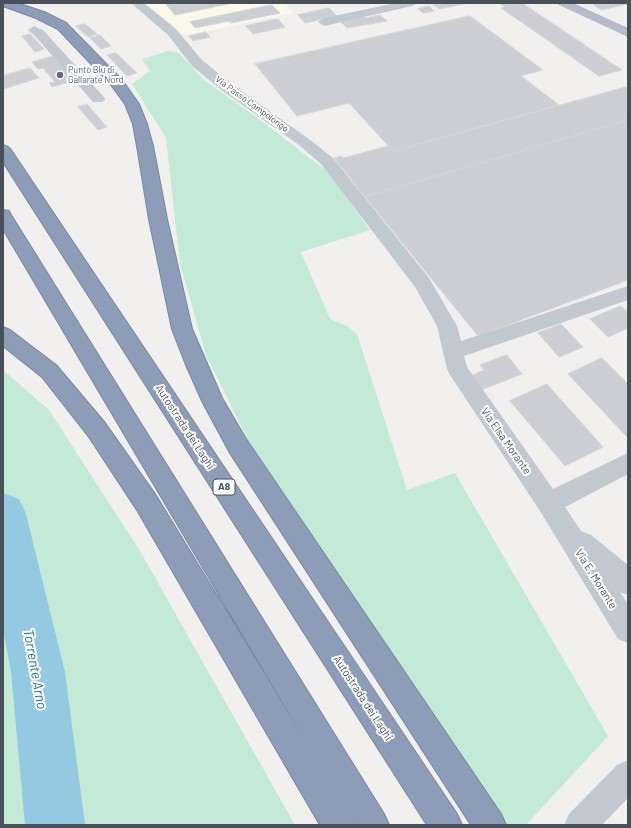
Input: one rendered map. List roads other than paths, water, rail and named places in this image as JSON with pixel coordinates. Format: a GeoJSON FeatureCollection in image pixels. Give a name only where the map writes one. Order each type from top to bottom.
{"type":"FeatureCollection","features":[{"type":"Feature","properties":{"kind":"highway"},"geometry":{"type":"LineString","coordinates":[[6,3],[40,15],[62,26],[117,83],[132,104],[140,124],[145,146],[158,219],[182,329],[196,365],[214,403],[238,446],[490,825]]}},
{"type":"Feature","properties":{"kind":"highway","name":"Autostrada dei Laghi"},"geometry":{"type":"LineString","coordinates":[[3,150],[446,825]]}},
{"type":"Feature","properties":{"kind":"highway"},"geometry":{"type":"LineString","coordinates":[[3,215],[373,825]]}},
{"type":"Feature","properties":{"kind":"highway"},"geometry":{"type":"LineString","coordinates":[[3,336],[49,371],[97,430],[146,502],[338,825]]}},
{"type":"Feature","properties":{"kind":"main road"},"geometry":{"type":"LineString","coordinates":[[563,3],[628,34]]}},
{"type":"Feature","properties":{"kind":"street","name":"Via Passo Campolongo"},"geometry":{"type":"LineString","coordinates":[[137,3],[172,32],[197,63],[229,89],[304,142],[327,161],[364,207]]}},
{"type":"Feature","properties":{"kind":"street"},"geometry":{"type":"LineString","coordinates":[[324,22],[412,3]]}},
{"type":"Feature","properties":{"kind":"street"},"geometry":{"type":"LineString","coordinates":[[34,30],[39,33],[98,99]]}},
{"type":"Feature","properties":{"kind":"street","name":"Via Elsa Morante"},"geometry":{"type":"LineString","coordinates":[[364,207],[422,282],[447,326],[457,369],[565,528]]}},
{"type":"Feature","properties":{"kind":"street"},"geometry":{"type":"LineString","coordinates":[[453,352],[628,293]]}},
{"type":"Feature","properties":{"kind":"street"},"geometry":{"type":"LineString","coordinates":[[549,503],[628,463]]}},
{"type":"Feature","properties":{"kind":"street"},"geometry":{"type":"LineString","coordinates":[[565,528],[628,582]]}},
{"type":"Feature","properties":{"kind":"street","name":"Via E. Morante"},"geometry":{"type":"LineString","coordinates":[[565,528],[628,629]]}},
{"type":"Feature","properties":{"kind":"street"},"geometry":{"type":"LineString","coordinates":[[583,822],[628,776]]}},
{"type":"Feature","properties":{"kind":"waterway","name":"Torrente Arno"},"geometry":{"type":"LineString","coordinates":[[3,514],[38,672],[55,825]]}},
{"type":"Feature","properties":{"kind":"place","name":"Punto Blu di Gallarate Nord"},"geometry":{"type":"Point","coordinates":[60,75]}}]}
